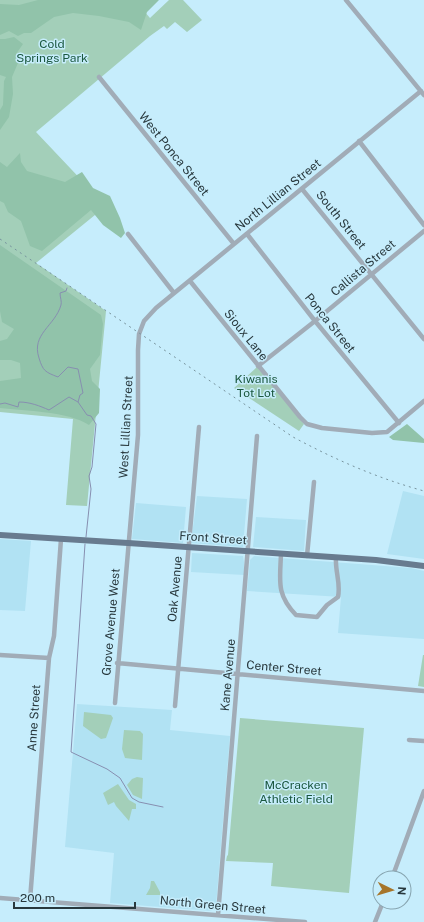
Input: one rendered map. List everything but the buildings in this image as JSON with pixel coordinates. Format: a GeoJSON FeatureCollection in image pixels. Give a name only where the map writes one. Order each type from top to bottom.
{"type":"FeatureCollection","features":[{"type":"Feature","properties":{"kind":"main road","name":"Front Street"},"geometry":{"type":"LineString","coordinates":[[0,535],[128,542],[376,560],[424,566]]}},
{"type":"Feature","properties":{"kind":"street"},"geometry":{"type":"LineString","coordinates":[[346,0],[422,93]]}},
{"type":"Feature","properties":{"kind":"street","name":"West Ponca Street"},"geometry":{"type":"LineString","coordinates":[[99,77],[234,244]]}},
{"type":"Feature","properties":{"kind":"street","name":"North Lillian Street"},"geometry":{"type":"LineString","coordinates":[[149,315],[359,141],[422,93]]}},
{"type":"Feature","properties":{"kind":"street"},"geometry":{"type":"LineString","coordinates":[[359,141],[424,225]]}},
{"type":"Feature","properties":{"kind":"street","name":"South Street"},"geometry":{"type":"LineString","coordinates":[[302,188],[424,339]]}},
{"type":"Feature","properties":{"kind":"street","name":"Callista Street"},"geometry":{"type":"LineString","coordinates":[[258,366],[424,231]]}},
{"type":"Feature","properties":{"kind":"street"},"geometry":{"type":"LineString","coordinates":[[128,234],[174,293]]}},
{"type":"Feature","properties":{"kind":"street","name":"Ponca Street"},"geometry":{"type":"LineString","coordinates":[[247,234],[315,321],[399,423]]}},
{"type":"Feature","properties":{"kind":"street","name":"Sioux Lane"},"geometry":{"type":"LineString","coordinates":[[190,281],[307,424],[322,428],[387,432],[424,401]]}},
{"type":"Feature","properties":{"kind":"street","name":"West Lillian Street"},"geometry":{"type":"LineString","coordinates":[[128,542],[138,435],[139,340],[141,328],[149,315]]}},
{"type":"Feature","properties":{"kind":"street","name":"Oak Avenue"},"geometry":{"type":"LineString","coordinates":[[174,706],[199,427]]}},
{"type":"Feature","properties":{"kind":"street","name":"Kane Avenue"},"geometry":{"type":"LineString","coordinates":[[218,915],[257,436]]}},
{"type":"Feature","properties":{"kind":"street"},"geometry":{"type":"LineString","coordinates":[[307,556],[314,482]]}},
{"type":"Feature","properties":{"kind":"street","name":"Anne Street"},"geometry":{"type":"LineString","coordinates":[[30,900],[49,658],[54,636],[61,539]]}},
{"type":"Feature","properties":{"kind":"street","name":"Grove Avenue West"},"geometry":{"type":"LineString","coordinates":[[115,703],[117,663],[128,542]]}},
{"type":"Feature","properties":{"kind":"street"},"geometry":{"type":"LineString","coordinates":[[281,554],[280,588],[287,605],[296,615],[317,617],[327,605],[338,597],[339,585],[335,569],[336,558]]}},
{"type":"Feature","properties":{"kind":"street"},"geometry":{"type":"LineString","coordinates":[[0,655],[49,658]]}},
{"type":"Feature","properties":{"kind":"street","name":"Center Street"},"geometry":{"type":"LineString","coordinates":[[117,663],[424,691]]}},
{"type":"Feature","properties":{"kind":"street"},"geometry":{"type":"LineString","coordinates":[[409,740],[424,741]]}},
{"type":"Feature","properties":{"kind":"street"},"geometry":{"type":"LineString","coordinates":[[395,870],[424,793]]}},
{"type":"Feature","properties":{"kind":"street","name":"North Green Street"},"geometry":{"type":"LineString","coordinates":[[0,898],[305,922]]}},
{"type":"Feature","properties":{"kind":"street"},"geometry":{"type":"LineString","coordinates":[[375,922],[379,910]]}},
{"type":"Feature","properties":{"kind":"shaded area"},"geometry":{"type":"Polygon","coordinates":[[[403,491],[424,496],[424,559],[387,554],[403,491]]]}},
{"type":"Feature","properties":{"kind":"shaded area"},"geometry":{"type":"Polygon","coordinates":[[[197,496],[247,499],[243,547],[191,543],[197,496]]]}},
{"type":"Feature","properties":{"kind":"shaded area"},"geometry":{"type":"Polygon","coordinates":[[[136,503],[186,507],[183,543],[132,539],[136,503]]]}},
{"type":"Feature","properties":{"kind":"shaded area"},"geometry":{"type":"Polygon","coordinates":[[[256,517],[306,520],[304,551],[253,547],[256,517]]]}},
{"type":"Feature","properties":{"kind":"shaded area"},"geometry":{"type":"Polygon","coordinates":[[[0,539],[31,541],[25,611],[0,610],[0,539]]]}},
{"type":"Feature","properties":{"kind":"shaded area"},"geometry":{"type":"Polygon","coordinates":[[[192,553],[243,556],[244,575],[191,572],[192,553]]]}},
{"type":"Feature","properties":{"kind":"shaded area"},"geometry":{"type":"Polygon","coordinates":[[[254,556],[411,568],[424,571],[424,639],[338,633],[341,597],[247,591],[250,560],[254,556]]]}},
{"type":"Feature","properties":{"kind":"shaded area"},"geometry":{"type":"Polygon","coordinates":[[[77,704],[172,710],[170,730],[230,736],[216,906],[211,911],[110,903],[114,853],[65,847],[77,704]]]}},
{"type":"Feature","properties":{"kind":"green space","name":"Cold Springs Park"},"geometry":{"type":"Polygon","coordinates":[[[0,0],[130,0],[150,18],[169,0],[183,0],[202,20],[187,32],[175,22],[167,29],[164,26],[150,36],[36,132],[106,206],[36,263],[106,311],[87,506],[66,505],[73,419],[0,412],[0,0]]]}},
{"type":"Feature","properties":{"kind":"green space"},"geometry":{"type":"Polygon","coordinates":[[[38,0],[159,0],[147,12],[141,30],[129,22],[73,13],[54,17],[31,33],[24,33],[18,36],[9,31],[0,35],[0,4],[19,5],[38,0]]]}},
{"type":"Feature","properties":{"kind":"green space"},"geometry":{"type":"Polygon","coordinates":[[[14,37],[23,44],[16,54],[18,63],[12,77],[13,94],[9,117],[0,130],[0,110],[3,105],[4,81],[6,77],[0,75],[0,39],[14,37]]]}},
{"type":"Feature","properties":{"kind":"green space"},"geometry":{"type":"Polygon","coordinates":[[[20,153],[21,162],[27,171],[65,182],[82,172],[93,188],[110,196],[125,233],[121,238],[103,225],[91,210],[42,251],[30,246],[21,221],[8,212],[4,203],[0,201],[0,162],[7,167],[20,153]]]}},
{"type":"Feature","properties":{"kind":"green space"},"geometry":{"type":"Polygon","coordinates":[[[0,245],[101,315],[103,324],[100,355],[90,369],[92,381],[100,389],[99,413],[89,425],[80,420],[58,414],[0,408],[0,381],[21,378],[20,363],[11,360],[0,360],[0,341],[7,339],[14,329],[2,322],[0,311],[0,245]]]}},
{"type":"Feature","properties":{"kind":"green space","name":"Kiwanis Tot Lot"},"geometry":{"type":"Polygon","coordinates":[[[257,367],[304,424],[299,431],[234,388],[257,367]]]}},
{"type":"Feature","properties":{"kind":"green space"},"geometry":{"type":"Polygon","coordinates":[[[407,424],[424,439],[424,443],[393,440],[389,437],[407,424]]]}},
{"type":"Feature","properties":{"kind":"green space"},"geometry":{"type":"Polygon","coordinates":[[[424,655],[424,687],[418,686],[424,655]]]}},
{"type":"Feature","properties":{"kind":"green space"},"geometry":{"type":"Polygon","coordinates":[[[84,712],[111,715],[113,718],[106,738],[101,739],[83,726],[84,712]]]}},
{"type":"Feature","properties":{"kind":"green space","name":"McCracken Athletic Field"},"geometry":{"type":"Polygon","coordinates":[[[240,718],[364,728],[349,893],[271,886],[273,863],[226,861],[228,855],[240,718]]]}},
{"type":"Feature","properties":{"kind":"green space"},"geometry":{"type":"Polygon","coordinates":[[[124,730],[140,731],[143,734],[142,760],[125,758],[122,749],[124,730]]]}},
{"type":"Feature","properties":{"kind":"green space"},"geometry":{"type":"Polygon","coordinates":[[[137,777],[143,778],[142,799],[133,795],[127,785],[132,779],[137,777]]]}},
{"type":"Feature","properties":{"kind":"green space"},"geometry":{"type":"Polygon","coordinates":[[[118,784],[129,800],[136,804],[136,809],[132,809],[129,821],[114,802],[108,805],[103,793],[118,784]]]}},
{"type":"Feature","properties":{"kind":"green space"},"geometry":{"type":"Polygon","coordinates":[[[151,881],[154,881],[160,895],[146,895],[150,888],[151,881]]]}},
{"type":"Feature","properties":{"kind":"waterway"},"geometry":{"type":"LineString","coordinates":[[67,288],[66,291],[60,293],[61,305],[54,319],[41,336],[37,350],[42,366],[50,374],[58,377],[68,367],[78,369],[83,393],[80,395],[78,402],[87,415],[91,416],[96,424],[92,467],[89,476],[91,489],[86,537]]}},
{"type":"Feature","properties":{"kind":"waterway"},"geometry":{"type":"LineString","coordinates":[[0,404],[5,403],[18,407],[19,402],[23,402],[35,404],[49,410],[69,397],[78,402]]}},
{"type":"Feature","properties":{"kind":"waterway"},"geometry":{"type":"LineString","coordinates":[[85,544],[71,752],[107,769],[120,778],[132,798],[139,802],[163,807]]}},
{"type":"Feature","properties":{"kind":"railway"},"geometry":{"type":"LineString","coordinates":[[0,239],[293,437],[357,468],[424,491]]}}]}
